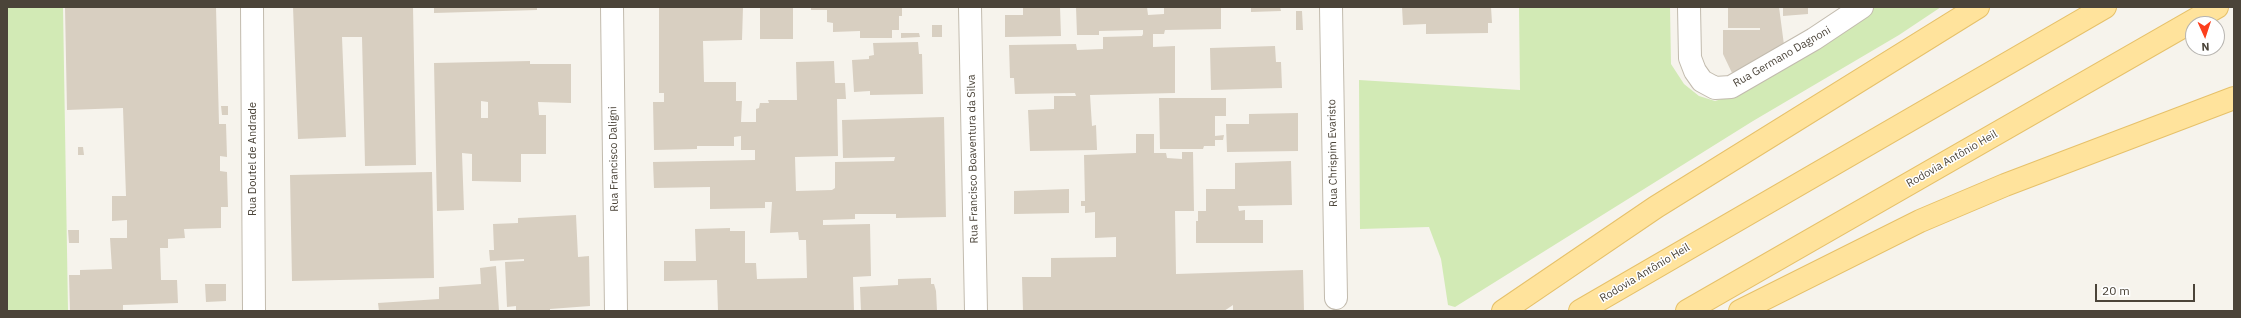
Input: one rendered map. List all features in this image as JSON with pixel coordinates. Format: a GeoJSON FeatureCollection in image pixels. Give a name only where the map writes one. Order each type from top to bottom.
{"type":"FeatureCollection","features":[{"type":"Feature","properties":{"kind":"main road"},"geometry":{"type":"LineString","coordinates":[[1503,311],[1656,207],[1978,7]]}},
{"type":"Feature","properties":{"kind":"main road","name":"Rodovia Antônio Heil"},"geometry":{"type":"LineString","coordinates":[[1580,311],[2105,7]]}},
{"type":"Feature","properties":{"kind":"main road","name":"Rodovia Antônio Heil"},"geometry":{"type":"LineString","coordinates":[[1687,311],[2217,7]]}},
{"type":"Feature","properties":{"kind":"main road"},"geometry":{"type":"LineString","coordinates":[[1740,311],[1920,221],[2006,186],[2234,98]]}},
{"type":"Feature","properties":{"kind":"street","name":"Rua Doutel de Andrade"},"geometry":{"type":"LineString","coordinates":[[252,7],[254,311]]}},
{"type":"Feature","properties":{"kind":"street","name":"Rua Francisco Daligni"},"geometry":{"type":"LineString","coordinates":[[612,7],[616,311]]}},
{"type":"Feature","properties":{"kind":"street","name":"Rua Francisco Boaventura da Silva"},"geometry":{"type":"LineString","coordinates":[[970,7],[976,311]]}},
{"type":"Feature","properties":{"kind":"street","name":"Rua Chrispim Evaristo"},"geometry":{"type":"LineString","coordinates":[[1331,7],[1336,298]]}},
{"type":"Feature","properties":{"kind":"street","name":"Rua Germano Dagnoni"},"geometry":{"type":"LineString","coordinates":[[1689,7],[1690,58],[1695,71],[1702,81],[1715,88],[1731,87],[1814,39],[1862,7]]}},
{"type":"Feature","properties":{"kind":"green space"},"geometry":{"type":"Polygon","coordinates":[[[7,7],[63,7],[68,311],[7,311],[7,7]]]}},
{"type":"Feature","properties":{"kind":"green space"},"geometry":{"type":"Polygon","coordinates":[[[1519,7],[1670,7],[1671,64],[1684,84],[1699,96],[1715,101],[1738,94],[1782,68],[1874,7],[1941,7],[1899,35],[1753,121],[1455,307],[1448,305],[1441,259],[1429,227],[1360,229],[1359,80],[1520,90],[1519,7]]]}},
{"type":"Feature","properties":{"kind":"building"},"geometry":{"type":"Polygon","coordinates":[[[65,7],[216,7],[219,124],[226,124],[227,157],[220,156],[220,171],[227,172],[228,207],[221,207],[221,228],[184,229],[185,238],[168,239],[168,248],[160,248],[161,280],[177,280],[178,303],[123,305],[123,311],[70,311],[69,275],[80,275],[80,270],[112,269],[110,238],[127,238],[127,220],[112,221],[112,196],[126,196],[123,108],[67,110],[65,7]]]}},
{"type":"Feature","properties":{"kind":"building"},"geometry":{"type":"Polygon","coordinates":[[[293,7],[413,7],[416,165],[365,166],[362,37],[342,37],[346,137],[298,139],[293,7]]]}},
{"type":"Feature","properties":{"kind":"building"},"geometry":{"type":"Polygon","coordinates":[[[434,7],[537,7],[537,10],[434,13],[434,7]]]}},
{"type":"Feature","properties":{"kind":"building"},"geometry":{"type":"Polygon","coordinates":[[[659,7],[743,7],[742,40],[703,41],[704,82],[736,82],[736,101],[742,101],[741,122],[756,122],[756,109],[759,108],[760,103],[769,103],[768,100],[797,100],[796,62],[834,61],[835,83],[845,83],[846,99],[837,99],[838,156],[795,157],[796,191],[832,190],[835,188],[835,162],[894,161],[895,157],[843,158],[842,120],[944,117],[946,217],[896,218],[896,214],[855,214],[855,219],[823,220],[823,225],[870,224],[871,276],[853,277],[854,311],[718,311],[717,280],[664,281],[664,261],[696,261],[695,229],[730,228],[730,231],[745,231],[745,263],[756,263],[757,279],[807,278],[806,240],[799,240],[798,232],[770,233],[772,202],[765,202],[765,208],[710,209],[710,187],[654,188],[653,162],[755,160],[755,150],[741,150],[741,136],[734,137],[734,146],[697,146],[697,149],[654,150],[653,102],[664,102],[664,93],[659,93],[659,7]]]}},
{"type":"Feature","properties":{"kind":"building"},"geometry":{"type":"Polygon","coordinates":[[[760,7],[793,7],[793,39],[760,39],[760,7]]]}},
{"type":"Feature","properties":{"kind":"building"},"geometry":{"type":"Polygon","coordinates":[[[811,7],[902,7],[902,16],[899,16],[899,30],[892,30],[892,38],[860,38],[860,31],[833,32],[833,23],[827,22],[827,10],[811,10],[811,7]]]}},
{"type":"Feature","properties":{"kind":"building"},"geometry":{"type":"Polygon","coordinates":[[[1023,7],[1060,7],[1061,36],[1005,37],[1005,15],[1023,15],[1023,7]]]}},
{"type":"Feature","properties":{"kind":"building"},"geometry":{"type":"Polygon","coordinates":[[[1076,7],[1147,7],[1148,15],[1164,14],[1164,7],[1221,7],[1221,29],[1165,30],[1164,34],[1153,34],[1153,47],[1175,46],[1175,93],[1090,95],[1092,126],[1096,125],[1097,150],[1030,151],[1028,110],[1054,109],[1054,96],[1076,96],[1075,93],[1015,94],[1014,78],[1010,78],[1009,45],[1076,44],[1077,50],[1103,49],[1103,37],[1142,36],[1143,34],[1143,30],[1099,31],[1099,35],[1077,35],[1076,7]]]}},
{"type":"Feature","properties":{"kind":"building"},"geometry":{"type":"Polygon","coordinates":[[[1251,7],[1280,7],[1281,11],[1251,12],[1251,7]]]}},
{"type":"Feature","properties":{"kind":"building"},"geometry":{"type":"Polygon","coordinates":[[[1402,7],[1491,7],[1492,23],[1488,23],[1488,33],[1426,34],[1426,24],[1403,25],[1402,7]]]}},
{"type":"Feature","properties":{"kind":"building"},"geometry":{"type":"Polygon","coordinates":[[[1728,7],[1779,7],[1784,45],[1732,73],[1723,54],[1723,30],[1760,30],[1760,28],[1728,28],[1728,7]]]}},
{"type":"Feature","properties":{"kind":"building"},"geometry":{"type":"Polygon","coordinates":[[[1783,7],[1808,7],[1808,14],[1783,16],[1783,7]]]}},
{"type":"Feature","properties":{"kind":"building"},"geometry":{"type":"Polygon","coordinates":[[[1296,11],[1302,11],[1303,30],[1296,30],[1296,11]]]}},
{"type":"Feature","properties":{"kind":"building"},"geometry":{"type":"Polygon","coordinates":[[[932,25],[942,25],[942,37],[932,37],[932,25]]]}},
{"type":"Feature","properties":{"kind":"building"},"geometry":{"type":"Polygon","coordinates":[[[901,33],[919,33],[920,37],[901,38],[901,33]]]}},
{"type":"Feature","properties":{"kind":"building"},"geometry":{"type":"Polygon","coordinates":[[[918,42],[919,54],[922,54],[923,94],[870,95],[870,91],[854,92],[852,60],[869,59],[869,56],[874,55],[873,43],[918,42]]]}},
{"type":"Feature","properties":{"kind":"building"},"geometry":{"type":"Polygon","coordinates":[[[1275,46],[1276,62],[1281,62],[1282,88],[1211,90],[1210,48],[1275,46]]]}},
{"type":"Feature","properties":{"kind":"building"},"geometry":{"type":"Polygon","coordinates":[[[530,61],[530,64],[571,64],[571,103],[538,102],[539,115],[546,115],[546,154],[521,154],[521,182],[472,181],[472,154],[462,153],[464,210],[437,211],[434,63],[530,61]],[[481,101],[481,118],[488,118],[488,102],[481,101]]]}},
{"type":"Feature","properties":{"kind":"building"},"geometry":{"type":"Polygon","coordinates":[[[1159,98],[1226,98],[1226,116],[1215,116],[1215,136],[1224,135],[1223,140],[1215,140],[1215,146],[1204,146],[1203,149],[1160,149],[1159,98]]]}},
{"type":"Feature","properties":{"kind":"building"},"geometry":{"type":"Polygon","coordinates":[[[221,106],[228,106],[228,115],[222,115],[221,106]]]}},
{"type":"Feature","properties":{"kind":"building"},"geometry":{"type":"Polygon","coordinates":[[[1298,113],[1298,151],[1227,152],[1226,124],[1249,124],[1249,114],[1298,113]]]}},
{"type":"Feature","properties":{"kind":"building"},"geometry":{"type":"Polygon","coordinates":[[[1136,134],[1154,134],[1154,153],[1166,153],[1167,158],[1182,159],[1182,152],[1193,152],[1194,211],[1175,211],[1176,274],[1303,270],[1304,311],[1233,311],[1233,305],[1224,311],[1023,311],[1022,277],[1051,277],[1051,258],[1116,257],[1116,237],[1095,238],[1095,212],[1085,213],[1085,206],[1081,206],[1081,201],[1085,201],[1084,155],[1136,153],[1136,134]]]}},
{"type":"Feature","properties":{"kind":"building"},"geometry":{"type":"Polygon","coordinates":[[[78,147],[83,147],[84,155],[78,155],[78,147]]]}},
{"type":"Feature","properties":{"kind":"building"},"geometry":{"type":"Polygon","coordinates":[[[1291,161],[1292,205],[1238,206],[1239,211],[1245,210],[1245,220],[1263,220],[1263,243],[1196,243],[1196,221],[1198,221],[1198,211],[1206,211],[1206,189],[1235,189],[1235,163],[1291,161]]]}},
{"type":"Feature","properties":{"kind":"building"},"geometry":{"type":"Polygon","coordinates":[[[432,172],[434,278],[292,281],[290,175],[432,172]]]}},
{"type":"Feature","properties":{"kind":"building"},"geometry":{"type":"Polygon","coordinates":[[[1069,189],[1069,213],[1014,214],[1014,191],[1069,189]]]}},
{"type":"Feature","properties":{"kind":"building"},"geometry":{"type":"Polygon","coordinates":[[[576,215],[578,257],[589,256],[590,306],[550,309],[550,311],[516,311],[516,306],[507,307],[505,262],[524,261],[524,259],[490,261],[489,250],[494,250],[493,224],[518,223],[518,218],[576,215]]]}},
{"type":"Feature","properties":{"kind":"building"},"geometry":{"type":"Polygon","coordinates":[[[68,230],[79,230],[79,243],[69,243],[68,230]]]}},
{"type":"Feature","properties":{"kind":"building"},"geometry":{"type":"Polygon","coordinates":[[[496,266],[499,311],[379,311],[378,303],[439,299],[439,287],[481,284],[480,268],[496,266]]]}},
{"type":"Feature","properties":{"kind":"building"},"geometry":{"type":"Polygon","coordinates":[[[931,278],[931,284],[934,284],[936,291],[937,311],[861,311],[860,287],[898,285],[898,279],[931,278]]]}},
{"type":"Feature","properties":{"kind":"building"},"geometry":{"type":"Polygon","coordinates":[[[205,284],[226,284],[226,301],[206,302],[205,284]]]}}]}
